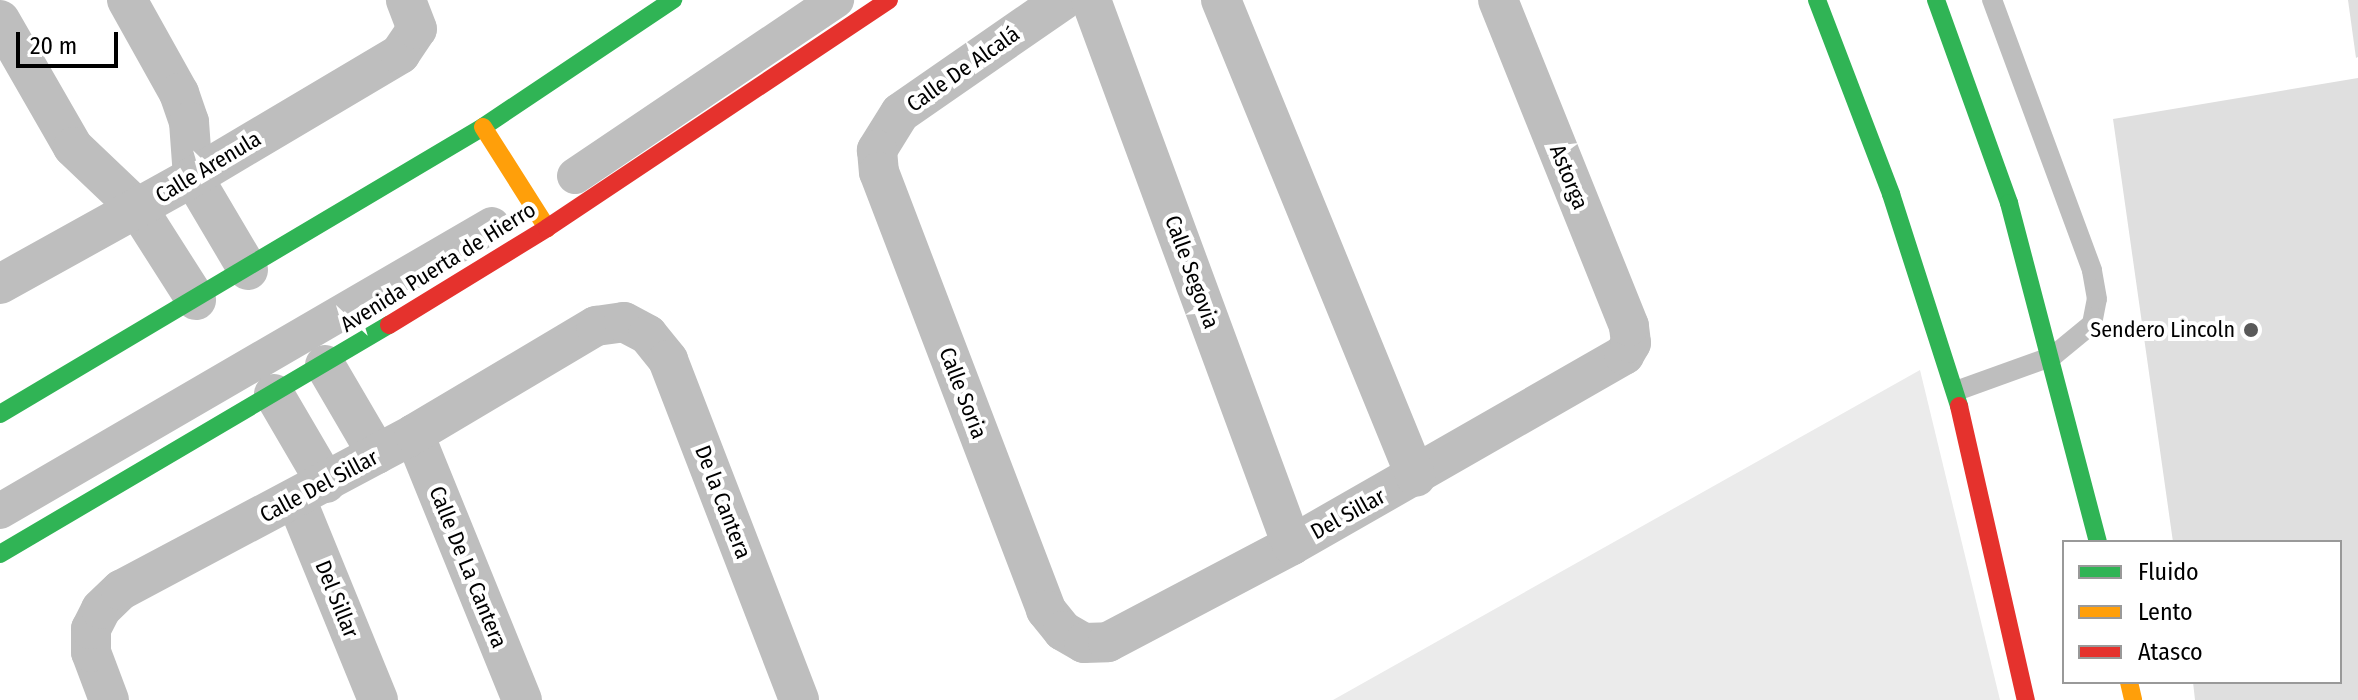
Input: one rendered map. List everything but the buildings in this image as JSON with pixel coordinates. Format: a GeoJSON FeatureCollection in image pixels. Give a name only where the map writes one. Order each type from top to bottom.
{"type":"FeatureCollection","features":[{"type":"Feature","properties":{"kind":"street"},"geometry":{"type":"LineString","coordinates":[[127,0],[179,93],[189,122],[193,177],[248,270]]}},
{"type":"Feature","properties":{"kind":"street","name":"Calle Arenula"},"geometry":{"type":"LineString","coordinates":[[0,284],[193,177],[411,43],[417,29],[406,0]]}},
{"type":"Feature","properties":{"kind":"street"},"geometry":{"type":"LineString","coordinates":[[0,414],[248,270],[483,127],[673,0]]}},
{"type":"Feature","properties":{"kind":"street","name":"Avenida Puerta de Hierro"},"geometry":{"type":"LineString","coordinates":[[0,554],[325,365],[547,228],[889,0]]}},
{"type":"Feature","properties":{"kind":"street","name":"Calle De Alcalá"},"geometry":{"type":"LineString","coordinates":[[877,150],[900,113],[1063,0]]}},
{"type":"Feature","properties":{"kind":"street","name":"Calle Segovia"},"geometry":{"type":"LineString","coordinates":[[1091,0],[1292,545]]}},
{"type":"Feature","properties":{"kind":"street"},"geometry":{"type":"LineString","coordinates":[[1221,0],[1416,477]]}},
{"type":"Feature","properties":{"kind":"street","name":"Astorga"},"geometry":{"type":"LineString","coordinates":[[1498,0],[1629,326],[1631,343],[1624,355]]}},
{"type":"Feature","properties":{"kind":"street"},"geometry":{"type":"LineString","coordinates":[[1817,0],[1891,194],[1956,391],[2026,700]]}},
{"type":"Feature","properties":{"kind":"street"},"geometry":{"type":"LineString","coordinates":[[1936,0],[2009,203],[2053,356],[2098,540]]}},
{"type":"Feature","properties":{"kind":"street"},"geometry":{"type":"LineString","coordinates":[[0,20],[73,147],[138,209],[196,300]]}},
{"type":"Feature","properties":{"kind":"street"},"geometry":{"type":"LineString","coordinates":[[483,127],[547,228]]}},
{"type":"Feature","properties":{"kind":"street","name":"Calle Soria"},"geometry":{"type":"LineString","coordinates":[[877,150],[879,172],[1046,610],[1063,631]]}},
{"type":"Feature","properties":{"kind":"street","name":"Calle Del Sillar"},"geometry":{"type":"LineString","coordinates":[[109,700],[91,652],[91,629],[101,609],[121,590],[414,434],[596,326],[624,322]]}},
{"type":"Feature","properties":{"kind":"street","name":"De la Cantera"},"geometry":{"type":"LineString","coordinates":[[624,322],[648,335],[668,360],[799,700]]}},
{"type":"Feature","properties":{"kind":"street","name":"Del Sillar"},"geometry":{"type":"LineString","coordinates":[[1063,631],[1084,643],[1108,642],[1416,477],[1624,355]]}},
{"type":"Feature","properties":{"kind":"street"},"geometry":{"type":"LineString","coordinates":[[325,365],[377,454]]}},
{"type":"Feature","properties":{"kind":"street","name":"Del Sillar"},"geometry":{"type":"LineString","coordinates":[[274,394],[311,491],[378,700]]}},
{"type":"Feature","properties":{"kind":"street","name":"Calle De La Cantera"},"geometry":{"type":"LineString","coordinates":[[414,434],[522,700]]}},
{"type":"Feature","properties":{"kind":"lane"},"geometry":{"type":"LineString","coordinates":[[1956,391],[2053,356],[2092,324],[2097,299],[2092,270],[1992,0]]}},
{"type":"Feature","properties":{"kind":"shaded area"},"geometry":{"type":"Polygon","coordinates":[[[1920,370],[2000,700],[1333,700],[1920,370]]]}},
{"type":"Feature","properties":{"kind":"waterway"},"geometry":{"type":"LineString","coordinates":[[575,176],[836,0]]}},
{"type":"Feature","properties":{"kind":"waterway"},"geometry":{"type":"LineString","coordinates":[[0,511],[492,225]]}},
{"type":"Feature","properties":{"kind":"traffic: fast"},"geometry":{"type":"LineString","coordinates":[[0,414],[483,127],[673,0]]}},
{"type":"Feature","properties":{"kind":"traffic: fast"},"geometry":{"type":"LineString","coordinates":[[1817,0],[1891,194],[1959,406]]}},
{"type":"Feature","properties":{"kind":"traffic: fast"},"geometry":{"type":"LineString","coordinates":[[1936,0],[2009,203],[2097,540]]}},
{"type":"Feature","properties":{"kind":"traffic: fast"},"geometry":{"type":"LineString","coordinates":[[0,554],[389,325]]}},
{"type":"Feature","properties":{"kind":"traffic: slow"},"geometry":{"type":"LineString","coordinates":[[483,127],[547,228]]}},
{"type":"Feature","properties":{"kind":"traffic: slow"},"geometry":{"type":"LineString","coordinates":[[2129,684],[2133,700]]}},
{"type":"Feature","properties":{"kind":"traffic: jam"},"geometry":{"type":"LineString","coordinates":[[389,325],[547,228],[889,0]]}},
{"type":"Feature","properties":{"kind":"traffic: jam"},"geometry":{"type":"LineString","coordinates":[[1959,406],[2026,700]]}},
{"type":"Feature","properties":{"kind":"place","name":"Sendero Lincoln"},"geometry":{"type":"Point","coordinates":[2251,330]}}]}
